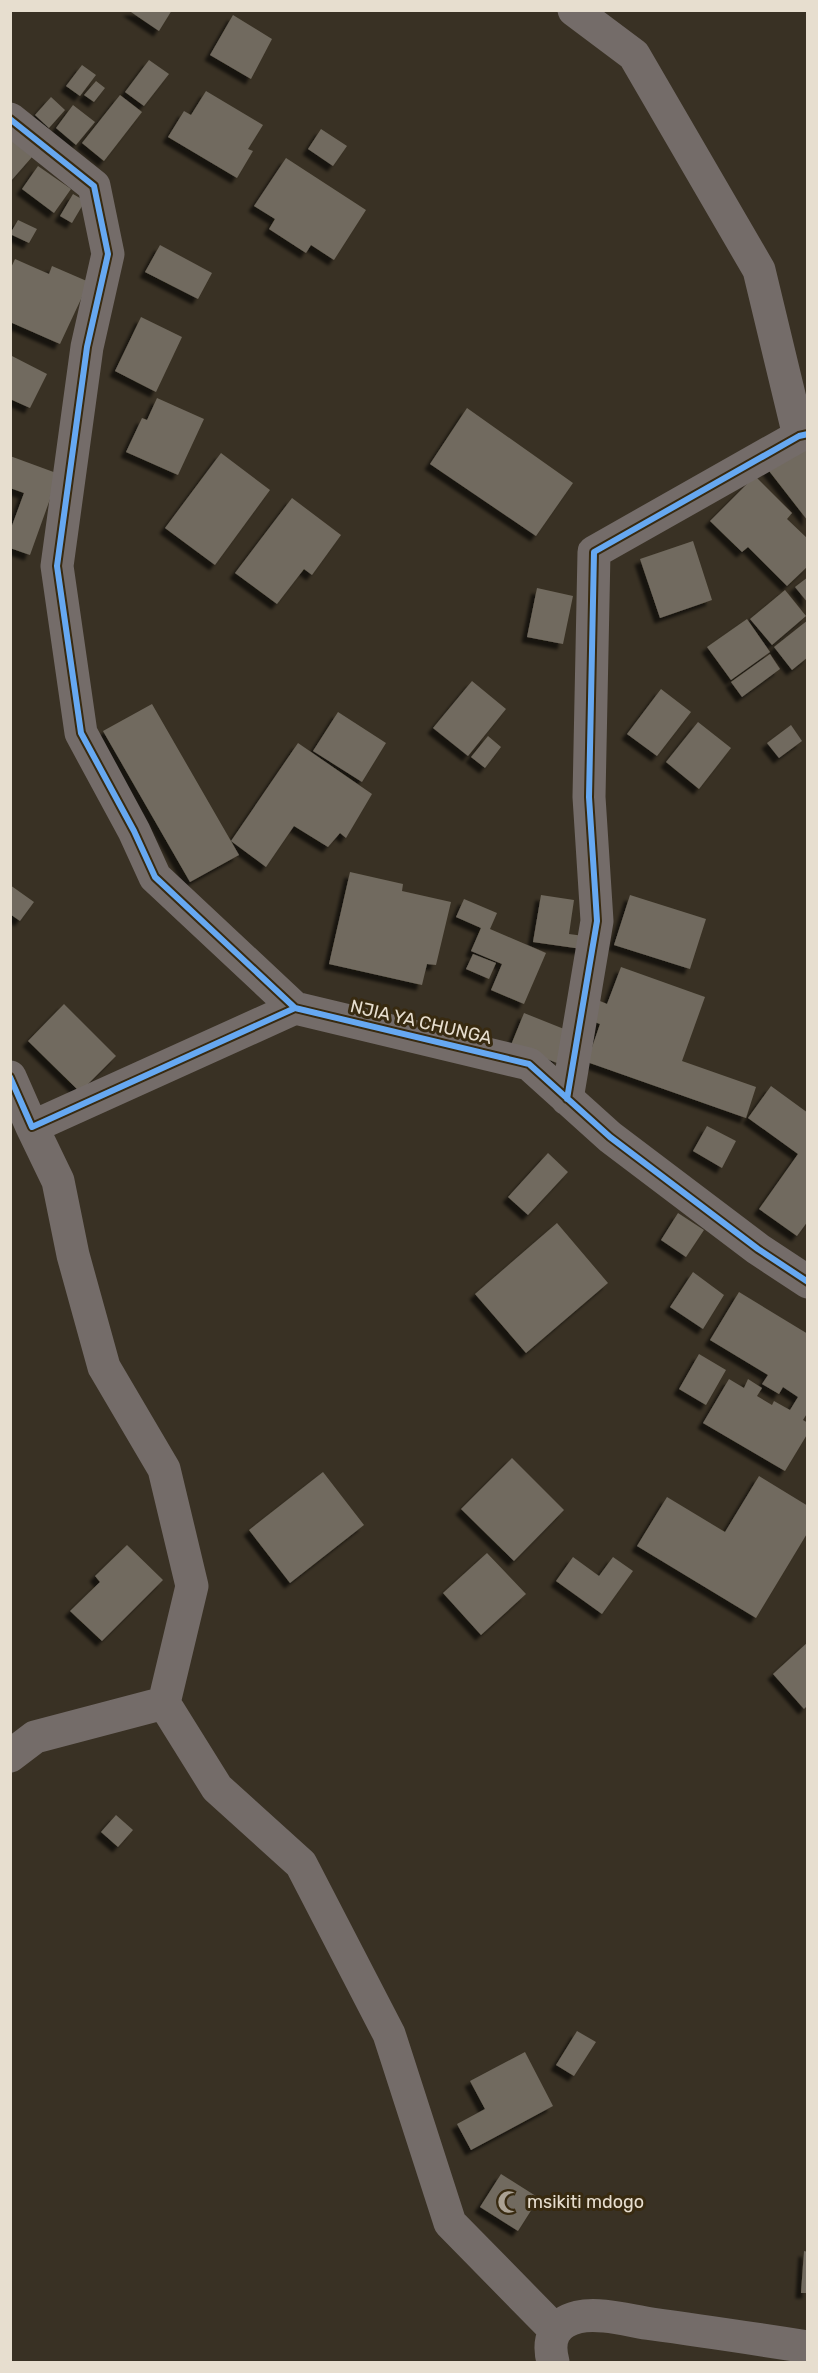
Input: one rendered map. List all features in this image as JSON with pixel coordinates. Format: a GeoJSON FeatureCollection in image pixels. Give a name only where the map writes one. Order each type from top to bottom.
{"type":"FeatureCollection","features":[{"type":"Feature","properties":{"kind":"street"},"geometry":{"type":"LineString","coordinates":[[567,1099],[597,921],[589,797],[594,552],[803,435],[759,270],[634,56],[573,10]]}},
{"type":"Feature","properties":{"kind":"street"},"geometry":{"type":"LineString","coordinates":[[10,118],[94,186],[108,254],[87,347],[57,566],[81,733],[134,831],[155,877],[295,1008],[32,1127]]}},
{"type":"Feature","properties":{"kind":"street","name":"NJIA YA CHUNGA"},"geometry":{"type":"LineString","coordinates":[[295,1008],[529,1064],[610,1137],[758,1249],[807,1282]]}},
{"type":"Feature","properties":{"kind":"street"},"geometry":{"type":"LineString","coordinates":[[10,1077],[58,1181],[73,1255],[104,1367],[164,1469],[192,1586],[164,1703],[217,1788],[301,1864],[389,2034],[450,2223],[555,2330]]}},
{"type":"Feature","properties":{"kind":"street"},"geometry":{"type":"LineString","coordinates":[[10,1756],[35,1737],[164,1703]]}},
{"type":"Feature","properties":{"kind":"street"},"geometry":{"type":"LineString","coordinates":[[553,2362],[551,2343],[555,2330],[565,2322],[580,2317],[599,2317],[807,2346]]}},
{"type":"Feature","properties":{"kind":"building"},"geometry":{"type":"Polygon","coordinates":[[[128,10],[172,10],[159,31],[128,10]]]}},
{"type":"Feature","properties":{"kind":"building"},"geometry":{"type":"Polygon","coordinates":[[[233,15],[272,39],[251,79],[210,55],[233,15]]]}},
{"type":"Feature","properties":{"kind":"building"},"geometry":{"type":"Polygon","coordinates":[[[149,60],[169,74],[144,106],[125,92],[149,60]]]}},
{"type":"Feature","properties":{"kind":"building"},"geometry":{"type":"Polygon","coordinates":[[[82,65],[96,75],[80,96],[66,86],[82,65]]]}},
{"type":"Feature","properties":{"kind":"building"},"geometry":{"type":"Polygon","coordinates":[[[96,81],[105,88],[94,102],[84,95],[96,81]]]}},
{"type":"Feature","properties":{"kind":"building"},"geometry":{"type":"Polygon","coordinates":[[[206,91],[263,125],[248,149],[253,151],[237,178],[168,137],[184,111],[191,115],[206,91]]]}},
{"type":"Feature","properties":{"kind":"building"},"geometry":{"type":"Polygon","coordinates":[[[120,95],[142,112],[104,161],[82,143],[120,95]]]}},
{"type":"Feature","properties":{"kind":"building"},"geometry":{"type":"Polygon","coordinates":[[[51,97],[65,110],[49,128],[35,115],[51,97]]]}},
{"type":"Feature","properties":{"kind":"building"},"geometry":{"type":"Polygon","coordinates":[[[73,105],[95,122],[76,145],[56,128],[73,105]]]}},
{"type":"Feature","properties":{"kind":"building"},"geometry":{"type":"Polygon","coordinates":[[[321,129],[347,146],[333,166],[308,149],[321,129]]]}},
{"type":"Feature","properties":{"kind":"building"},"geometry":{"type":"Polygon","coordinates":[[[10,139],[32,157],[10,182],[10,139]]]}},
{"type":"Feature","properties":{"kind":"building"},"geometry":{"type":"Polygon","coordinates":[[[286,158],[366,210],[334,260],[311,245],[306,253],[269,229],[275,219],[254,206],[286,158]]]}},
{"type":"Feature","properties":{"kind":"building"},"geometry":{"type":"Polygon","coordinates":[[[38,166],[71,189],[54,213],[22,189],[38,166]]]}},
{"type":"Feature","properties":{"kind":"building"},"geometry":{"type":"Polygon","coordinates":[[[73,194],[85,201],[72,223],[60,216],[73,194]]]}},
{"type":"Feature","properties":{"kind":"building"},"geometry":{"type":"Polygon","coordinates":[[[18,220],[37,229],[29,243],[10,234],[18,220]]]}},
{"type":"Feature","properties":{"kind":"building"},"geometry":{"type":"Polygon","coordinates":[[[160,245],[212,273],[198,299],[145,272],[160,245]]]}},
{"type":"Feature","properties":{"kind":"building"},"geometry":{"type":"Polygon","coordinates":[[[15,259],[49,274],[52,266],[89,282],[60,344],[10,322],[10,270],[15,259]]]}},
{"type":"Feature","properties":{"kind":"building"},"geometry":{"type":"Polygon","coordinates":[[[141,317],[182,337],[156,392],[115,371],[141,317]]]}},
{"type":"Feature","properties":{"kind":"building"},"geometry":{"type":"Polygon","coordinates":[[[10,355],[47,374],[30,408],[10,399],[10,355]]]}},
{"type":"Feature","properties":{"kind":"building"},"geometry":{"type":"Polygon","coordinates":[[[157,398],[204,419],[178,475],[126,452],[142,418],[147,420],[157,398]]]}},
{"type":"Feature","properties":{"kind":"building"},"geometry":{"type":"Polygon","coordinates":[[[467,408],[573,483],[536,536],[430,464],[467,408]]]}},
{"type":"Feature","properties":{"kind":"building"},"geometry":{"type":"Polygon","coordinates":[[[808,435],[808,521],[766,467],[808,435]]]}},
{"type":"Feature","properties":{"kind":"building"},"geometry":{"type":"Polygon","coordinates":[[[221,453],[270,490],[215,565],[165,528],[221,453]]]}},
{"type":"Feature","properties":{"kind":"building"},"geometry":{"type":"Polygon","coordinates":[[[10,456],[59,474],[30,555],[10,548],[10,531],[24,493],[10,488],[10,456]]]}},
{"type":"Feature","properties":{"kind":"building"},"geometry":{"type":"Polygon","coordinates":[[[755,476],[792,513],[787,519],[808,539],[808,566],[787,586],[748,547],[742,552],[710,521],[755,476]]]}},
{"type":"Feature","properties":{"kind":"building"},"geometry":{"type":"Polygon","coordinates":[[[292,498],[341,535],[312,575],[304,569],[277,604],[235,573],[292,498]]]}},
{"type":"Feature","properties":{"kind":"building"},"geometry":{"type":"Polygon","coordinates":[[[693,541],[712,600],[660,618],[640,559],[693,541]]]}},
{"type":"Feature","properties":{"kind":"building"},"geometry":{"type":"Polygon","coordinates":[[[808,577],[808,603],[795,587],[808,577]]]}},
{"type":"Feature","properties":{"kind":"building"},"geometry":{"type":"Polygon","coordinates":[[[537,588],[573,596],[563,644],[527,637],[537,588]]]}},
{"type":"Feature","properties":{"kind":"building"},"geometry":{"type":"Polygon","coordinates":[[[785,590],[806,616],[772,645],[750,619],[785,590]]]}},
{"type":"Feature","properties":{"kind":"building"},"geometry":{"type":"Polygon","coordinates":[[[747,619],[770,652],[731,680],[707,647],[747,619]]]}},
{"type":"Feature","properties":{"kind":"building"},"geometry":{"type":"Polygon","coordinates":[[[808,620],[808,657],[792,670],[774,647],[808,620]]]}},
{"type":"Feature","properties":{"kind":"building"},"geometry":{"type":"Polygon","coordinates":[[[770,654],[780,669],[742,697],[731,682],[770,654]]]}},
{"type":"Feature","properties":{"kind":"building"},"geometry":{"type":"Polygon","coordinates":[[[472,681],[506,709],[468,756],[433,728],[472,681]]]}},
{"type":"Feature","properties":{"kind":"building"},"geometry":{"type":"Polygon","coordinates":[[[661,689],[691,712],[657,756],[627,734],[661,689]]]}},
{"type":"Feature","properties":{"kind":"building"},"geometry":{"type":"Polygon","coordinates":[[[152,704],[239,855],[190,882],[103,731],[152,704]]]}},
{"type":"Feature","properties":{"kind":"building"},"geometry":{"type":"Polygon","coordinates":[[[338,712],[386,743],[362,782],[313,751],[338,712]]]}},
{"type":"Feature","properties":{"kind":"building"},"geometry":{"type":"Polygon","coordinates":[[[698,722],[731,748],[699,789],[666,762],[698,722]]]}},
{"type":"Feature","properties":{"kind":"building"},"geometry":{"type":"Polygon","coordinates":[[[791,725],[802,741],[779,758],[767,743],[791,725]]]}},
{"type":"Feature","properties":{"kind":"building"},"geometry":{"type":"Polygon","coordinates":[[[488,736],[501,747],[485,768],[471,757],[488,736]]]}},
{"type":"Feature","properties":{"kind":"building"},"geometry":{"type":"Polygon","coordinates":[[[298,743],[372,794],[346,838],[340,833],[328,847],[294,826],[266,867],[231,841],[298,743]]]}},
{"type":"Feature","properties":{"kind":"building"},"geometry":{"type":"Polygon","coordinates":[[[350,872],[403,884],[402,891],[451,902],[436,965],[427,964],[422,985],[329,964],[350,872]]]}},
{"type":"Feature","properties":{"kind":"building"},"geometry":{"type":"Polygon","coordinates":[[[10,885],[34,902],[20,921],[10,914],[10,885]]]}},
{"type":"Feature","properties":{"kind":"building"},"geometry":{"type":"Polygon","coordinates":[[[541,895],[574,900],[569,934],[584,936],[582,949],[533,942],[541,895]]]}},
{"type":"Feature","properties":{"kind":"building"},"geometry":{"type":"Polygon","coordinates":[[[630,895],[706,919],[690,969],[614,945],[630,895]]]}},
{"type":"Feature","properties":{"kind":"building"},"geometry":{"type":"Polygon","coordinates":[[[464,899],[497,913],[490,929],[546,953],[524,1004],[491,990],[502,964],[471,951],[481,928],[456,917],[464,899]]]}},
{"type":"Feature","properties":{"kind":"building"},"geometry":{"type":"Polygon","coordinates":[[[473,954],[496,963],[489,979],[466,969],[473,954]]]}},
{"type":"Feature","properties":{"kind":"building"},"geometry":{"type":"Polygon","coordinates":[[[621,967],[705,997],[682,1061],[756,1087],[746,1118],[587,1062],[600,1024],[592,1021],[600,1001],[607,1004],[621,967]]]}},
{"type":"Feature","properties":{"kind":"building"},"geometry":{"type":"Polygon","coordinates":[[[64,1004],[116,1056],[80,1092],[28,1041],[64,1004]]]}},
{"type":"Feature","properties":{"kind":"building"},"geometry":{"type":"Polygon","coordinates":[[[524,1013],[569,1031],[557,1063],[511,1045],[524,1013]]]}},
{"type":"Feature","properties":{"kind":"building"},"geometry":{"type":"Polygon","coordinates":[[[771,1086],[808,1113],[808,1221],[797,1236],[759,1209],[798,1154],[748,1118],[771,1086]]]}},
{"type":"Feature","properties":{"kind":"building"},"geometry":{"type":"Polygon","coordinates":[[[707,1126],[736,1141],[722,1168],[693,1151],[707,1126]]]}},
{"type":"Feature","properties":{"kind":"building"},"geometry":{"type":"Polygon","coordinates":[[[548,1153],[568,1172],[528,1215],[508,1197],[548,1153]]]}},
{"type":"Feature","properties":{"kind":"building"},"geometry":{"type":"Polygon","coordinates":[[[678,1213],[704,1230],[686,1257],[661,1240],[678,1213]]]}},
{"type":"Feature","properties":{"kind":"building"},"geometry":{"type":"Polygon","coordinates":[[[557,1223],[608,1283],[526,1353],[475,1294],[557,1223]]]}},
{"type":"Feature","properties":{"kind":"building"},"geometry":{"type":"Polygon","coordinates":[[[693,1272],[724,1295],[703,1329],[670,1307],[693,1272]]]}},
{"type":"Feature","properties":{"kind":"building"},"geometry":{"type":"Polygon","coordinates":[[[739,1292],[808,1334],[808,1412],[803,1420],[808,1423],[808,1433],[785,1471],[703,1423],[729,1379],[744,1388],[748,1379],[762,1388],[757,1396],[772,1405],[774,1401],[790,1410],[798,1397],[783,1387],[779,1394],[762,1384],[768,1375],[710,1340],[739,1292]]]}},
{"type":"Feature","properties":{"kind":"building"},"geometry":{"type":"Polygon","coordinates":[[[699,1354],[726,1370],[706,1405],[679,1389],[699,1354]]]}},
{"type":"Feature","properties":{"kind":"building"},"geometry":{"type":"Polygon","coordinates":[[[512,1458],[564,1510],[514,1561],[461,1509],[512,1458]]]}},
{"type":"Feature","properties":{"kind":"building"},"geometry":{"type":"Polygon","coordinates":[[[323,1472],[364,1525],[290,1583],[249,1530],[323,1472]]]}},
{"type":"Feature","properties":{"kind":"building"},"geometry":{"type":"Polygon","coordinates":[[[759,1476],[808,1506],[808,1532],[756,1618],[637,1546],[667,1497],[725,1532],[759,1476]]]}},
{"type":"Feature","properties":{"kind":"building"},"geometry":{"type":"Polygon","coordinates":[[[127,1545],[163,1580],[102,1641],[70,1611],[100,1582],[95,1576],[127,1545]]]}},
{"type":"Feature","properties":{"kind":"building"},"geometry":{"type":"Polygon","coordinates":[[[487,1553],[526,1594],[481,1635],[443,1593],[487,1553]]]}},
{"type":"Feature","properties":{"kind":"building"},"geometry":{"type":"Polygon","coordinates":[[[573,1557],[599,1576],[613,1557],[633,1571],[602,1614],[556,1581],[573,1557]]]}},
{"type":"Feature","properties":{"kind":"building"},"geometry":{"type":"Polygon","coordinates":[[[808,1642],[808,1705],[804,1709],[773,1674],[808,1642]]]}},
{"type":"Feature","properties":{"kind":"building"},"geometry":{"type":"Polygon","coordinates":[[[116,1815],[133,1830],[118,1847],[101,1832],[116,1815]]]}},
{"type":"Feature","properties":{"kind":"building"},"geometry":{"type":"Polygon","coordinates":[[[577,2031],[596,2042],[574,2076],[556,2065],[577,2031]]]}},
{"type":"Feature","properties":{"kind":"building"},"geometry":{"type":"Polygon","coordinates":[[[525,2052],[553,2106],[471,2150],[457,2124],[485,2109],[470,2081],[525,2052]]]}},
{"type":"Feature","properties":{"kind":"building","name":"msikiti mdogo"},"geometry":{"type":"Polygon","coordinates":[[[501,2174],[539,2198],[518,2231],[480,2207],[501,2174]]]}},
{"type":"Feature","properties":{"kind":"building"},"geometry":{"type":"Polygon","coordinates":[[[804,2251],[808,2252],[808,2293],[801,2293],[804,2251]]]}},
{"type":"Feature","properties":{"kind":"cycle path"},"geometry":{"type":"LineString","coordinates":[[10,119],[94,186],[108,254],[87,347],[57,566],[81,733],[134,831],[155,877],[295,1008]]}},
{"type":"Feature","properties":{"kind":"cycle path"},"geometry":{"type":"LineString","coordinates":[[567,1099],[597,921],[589,797],[594,552],[799,436],[808,434]]}},
{"type":"Feature","properties":{"kind":"cycle path"},"geometry":{"type":"LineString","coordinates":[[10,1077],[32,1127],[295,1008],[529,1064],[610,1137],[758,1249],[808,1282]]}},
{"type":"Feature","properties":{"kind":"place","name":"msikiti mdogo"},"geometry":{"type":"Point","coordinates":[509,2202]}}]}
